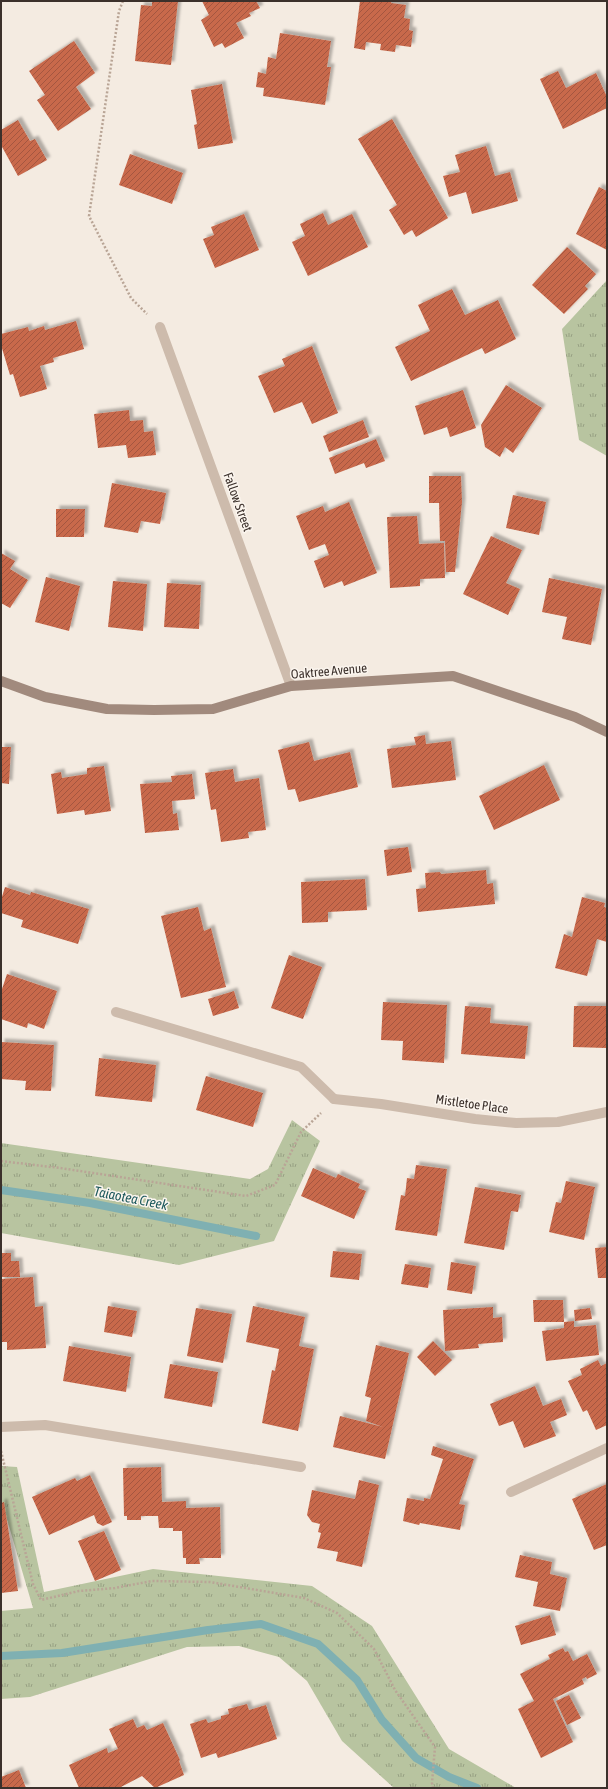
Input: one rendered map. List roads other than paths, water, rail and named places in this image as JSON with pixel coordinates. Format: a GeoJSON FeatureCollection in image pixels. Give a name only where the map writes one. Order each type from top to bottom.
{"type":"FeatureCollection","features":[{"type":"Feature","properties":{"kind":"street","name":"Fallow Street"},"geometry":{"type":"LineString","coordinates":[[160,328],[291,686]]}},
{"type":"Feature","properties":{"kind":"street","name":"Oaktree Avenue"},"geometry":{"type":"LineString","coordinates":[[1,681],[45,697],[107,709],[154,710],[213,709],[291,686],[453,676],[575,717],[607,732]]}},
{"type":"Feature","properties":{"kind":"street","name":"Mistletoe Place"},"geometry":{"type":"LineString","coordinates":[[116,1012],[301,1068],[334,1100],[381,1104],[475,1119],[516,1123],[558,1122],[607,1112]]}},
{"type":"Feature","properties":{"kind":"street"},"geometry":{"type":"LineString","coordinates":[[1,1427],[45,1425],[301,1467]]}},
{"type":"Feature","properties":{"kind":"street"},"geometry":{"type":"LineString","coordinates":[[512,1492],[607,1448]]}},
{"type":"Feature","properties":{"kind":"waterway","name":"Taiaotea Creek"},"geometry":{"type":"LineString","coordinates":[[1,1190],[90,1203],[256,1236]]}},
{"type":"Feature","properties":{"kind":"waterway"},"geometry":{"type":"LineString","coordinates":[[1,1656],[62,1653],[208,1630],[261,1624],[318,1644],[357,1680],[382,1720],[416,1758],[449,1777],[477,1788]]}}]}
